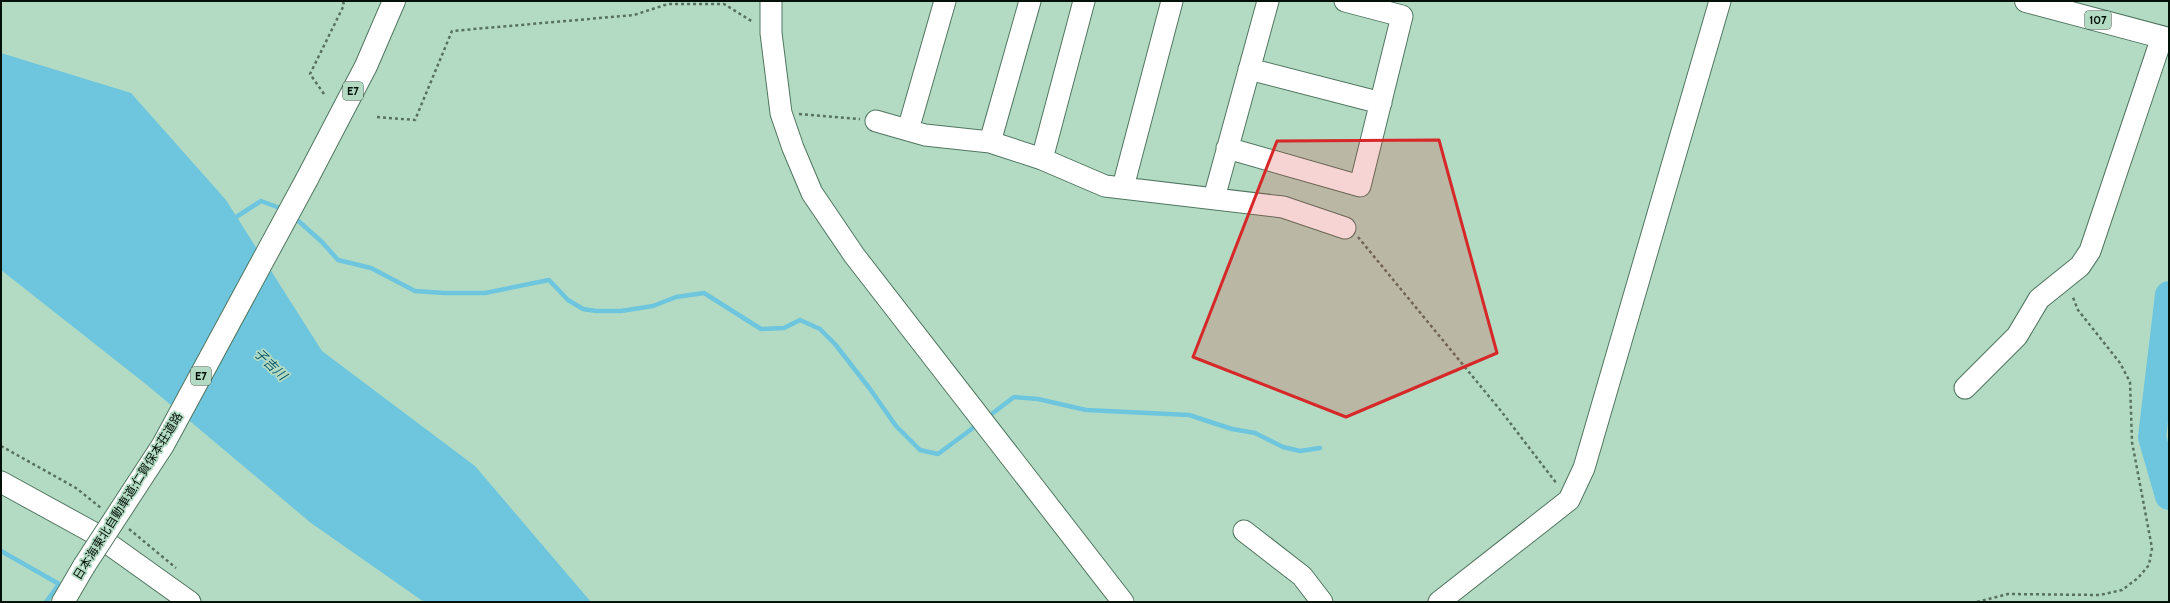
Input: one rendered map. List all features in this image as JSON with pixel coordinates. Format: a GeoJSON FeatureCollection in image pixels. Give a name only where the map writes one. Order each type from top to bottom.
{"type":"FeatureCollection","features":[{"type":"Feature","properties":{"kind":"highway","name":"日本海東北自動車道;仁賀保本荘道路"},"geometry":{"type":"LineString","coordinates":[[307,180],[385,1]]}},
{"type":"Feature","properties":{"kind":"highway","name":"日本海東北自動車道;仁賀保本荘道路"},"geometry":{"type":"LineString","coordinates":[[63,602],[84,566],[163,445],[307,180],[366,66],[394,1]]}},
{"type":"Feature","properties":{"kind":"highway","name":"107"},"geometry":{"type":"LineString","coordinates":[[2026,1],[2166,38]]}},
{"type":"Feature","properties":{"kind":"street"},"geometry":{"type":"LineString","coordinates":[[771,1],[771,33],[781,113],[793,148],[812,193],[854,255],[1123,602]]}},
{"type":"Feature","properties":{"kind":"street"},"geometry":{"type":"LineString","coordinates":[[908,130],[945,1]]}},
{"type":"Feature","properties":{"kind":"street"},"geometry":{"type":"LineString","coordinates":[[990,142],[1030,1]]}},
{"type":"Feature","properties":{"kind":"street"},"geometry":{"type":"LineString","coordinates":[[1042,160],[1084,1]]}},
{"type":"Feature","properties":{"kind":"street"},"geometry":{"type":"LineString","coordinates":[[1123,188],[1172,1]]}},
{"type":"Feature","properties":{"kind":"street"},"geometry":{"type":"LineString","coordinates":[[1214,198],[1268,1]]}},
{"type":"Feature","properties":{"kind":"street"},"geometry":{"type":"LineString","coordinates":[[1228,148],[1360,186],[1402,16],[1345,1]]}},
{"type":"Feature","properties":{"kind":"street"},"geometry":{"type":"LineString","coordinates":[[1439,602],[1569,500],[1584,468],[1720,1]]}},
{"type":"Feature","properties":{"kind":"street"},"geometry":{"type":"LineString","coordinates":[[1965,388],[2017,336],[2039,299],[2080,266],[2090,251],[2166,38]]}},
{"type":"Feature","properties":{"kind":"street"},"geometry":{"type":"LineString","coordinates":[[1249,69],[1381,103]]}},
{"type":"Feature","properties":{"kind":"street"},"geometry":{"type":"LineString","coordinates":[[876,121],[925,135],[990,142],[1042,160],[1105,186],[1283,206],[1345,228]]}},
{"type":"Feature","properties":{"kind":"street"},"geometry":{"type":"LineString","coordinates":[[1,482],[92,532],[190,602]]}},
{"type":"Feature","properties":{"kind":"street"},"geometry":{"type":"LineString","coordinates":[[1244,530],[1302,576],[1322,602]]}},
{"type":"Feature","properties":{"kind":"path"},"geometry":{"type":"LineString","coordinates":[[324,94],[310,74],[344,5],[344,1]]}},
{"type":"Feature","properties":{"kind":"path"},"geometry":{"type":"LineString","coordinates":[[377,117],[415,120],[452,30],[634,15],[668,4],[724,4],[771,33]]}},
{"type":"Feature","properties":{"kind":"path"},"geometry":{"type":"LineString","coordinates":[[781,113],[876,121]]}},
{"type":"Feature","properties":{"kind":"path"},"geometry":{"type":"LineString","coordinates":[[1345,228],[1362,240],[1501,411],[1569,500]]}},
{"type":"Feature","properties":{"kind":"path"},"geometry":{"type":"LineString","coordinates":[[1977,602],[2008,594],[2100,595],[2122,590],[2138,578],[2149,565],[2152,548],[2132,442],[2130,382],[2120,363],[2078,310],[2072,294],[2070,274]]}},
{"type":"Feature","properties":{"kind":"highlighted area"},"geometry":{"type":"Polygon","coordinates":[[[1439,140],[1497,353],[1346,417],[1193,357],[1277,141],[1439,140]]]}},
{"type":"Feature","properties":{"kind":"water","name":"子吉川"},"geometry":{"type":"Polygon","coordinates":[[[1,53],[131,93],[226,200],[322,351],[475,466],[591,602],[424,602],[311,523],[147,385],[1,270],[1,53]]]}},
{"type":"Feature","properties":{"kind":"waterway"},"geometry":{"type":"LineString","coordinates":[[233,219],[261,201],[285,210]]}},
{"type":"Feature","properties":{"kind":"waterway"},"geometry":{"type":"LineString","coordinates":[[294,217],[322,242],[338,260],[371,268],[415,291],[485,293],[549,280],[568,300],[583,309],[596,311],[621,311],[653,306],[676,297],[704,293],[761,329],[784,328],[800,320],[820,329],[835,344],[870,389],[896,426],[920,450],[938,454],[973,428]]}},
{"type":"Feature","properties":{"kind":"waterway"},"geometry":{"type":"LineString","coordinates":[[2169,295],[2152,437],[2169,496]]}},
{"type":"Feature","properties":{"kind":"waterway"},"geometry":{"type":"LineString","coordinates":[[993,413],[1014,397],[1038,399],[1086,410],[1189,415],[1232,429],[1255,433],[1283,447],[1300,451],[1320,448]]}},
{"type":"Feature","properties":{"kind":"waterway"},"geometry":{"type":"LineString","coordinates":[[1,551],[59,584],[46,602]]}}]}
